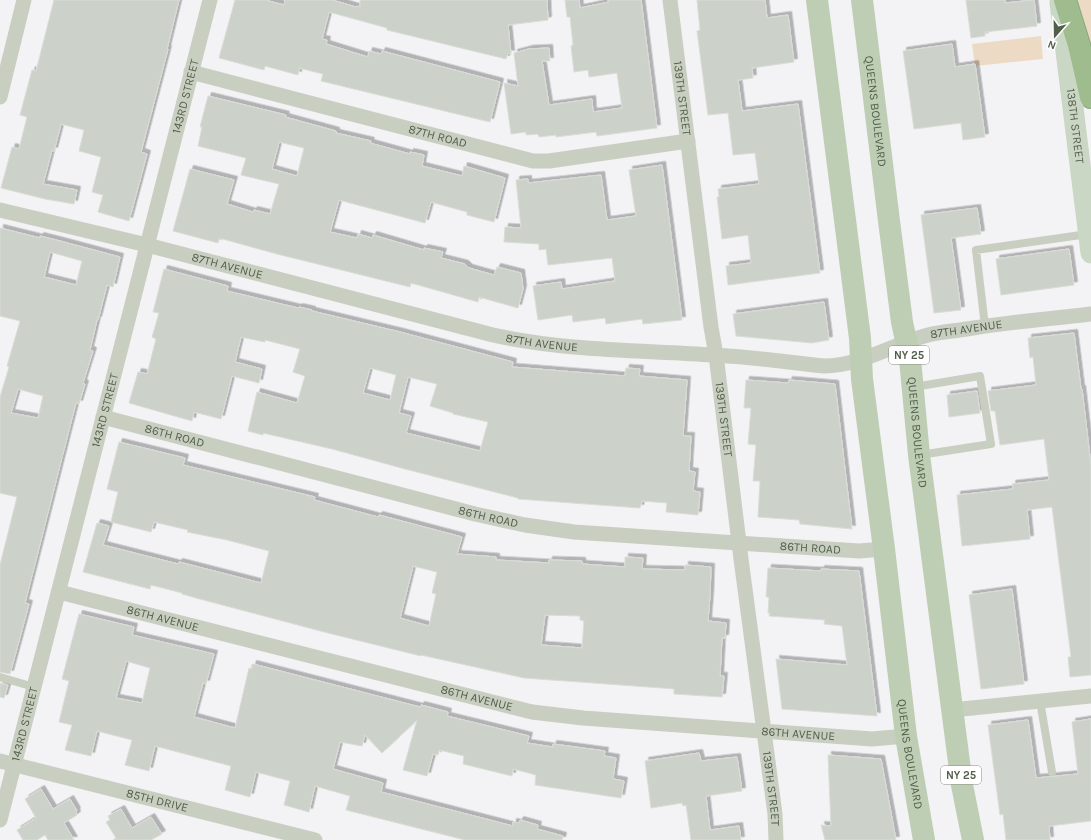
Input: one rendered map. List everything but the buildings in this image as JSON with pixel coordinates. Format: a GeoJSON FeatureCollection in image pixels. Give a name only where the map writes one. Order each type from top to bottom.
{"type":"FeatureCollection","features":[{"type":"Feature","properties":{"kind":"highway"},"geometry":{"type":"LineString","coordinates":[[1065,0],[1079,45],[1091,97]]}},
{"type":"Feature","properties":{"kind":"main road","name":"QUEENS BOULEVARD"},"geometry":{"type":"LineString","coordinates":[[817,0],[860,338],[869,438],[884,549],[906,736],[924,840]]}},
{"type":"Feature","properties":{"kind":"main road","name":"QUEENS BOULEVARD"},"geometry":{"type":"LineString","coordinates":[[862,0],[902,322],[910,359],[919,455],[952,710],[962,785],[973,840]]}},
{"type":"Feature","properties":{"kind":"main road","name":"138TH STREET"},"geometry":{"type":"LineString","coordinates":[[1060,0],[1090,243]]}},
{"type":"Feature","properties":{"kind":"street"},"geometry":{"type":"LineString","coordinates":[[0,97],[24,0]]}},
{"type":"Feature","properties":{"kind":"street","name":"143RD STREET"},"geometry":{"type":"LineString","coordinates":[[0,820],[7,763],[34,687],[210,0]]}},
{"type":"Feature","properties":{"kind":"street","name":"139TH STREET"},"geometry":{"type":"LineString","coordinates":[[670,0],[763,731],[775,814],[776,840]]}},
{"type":"Feature","properties":{"kind":"street","name":"87TH ROAD"},"geometry":{"type":"LineString","coordinates":[[191,72],[533,161],[550,161],[688,141]]}},
{"type":"Feature","properties":{"kind":"street","name":"87TH AVENUE"},"geometry":{"type":"LineString","coordinates":[[0,210],[147,245],[493,335],[552,345],[716,355],[837,366],[930,334],[1091,314]]}},
{"type":"Feature","properties":{"kind":"street","name":"86TH ROAD"},"geometry":{"type":"LineString","coordinates":[[102,417],[475,514],[525,525],[574,532],[739,544],[860,551],[884,549]]}},
{"type":"Feature","properties":{"kind":"street","name":"86TH AVENUE"},"geometry":{"type":"LineString","coordinates":[[58,592],[532,712],[583,718],[872,739],[906,736]]}},
{"type":"Feature","properties":{"kind":"street"},"geometry":{"type":"LineString","coordinates":[[952,710],[1091,696]]}},
{"type":"Feature","properties":{"kind":"street","name":"85TH DRIVE"},"geometry":{"type":"LineString","coordinates":[[7,763],[315,840]]}},
{"type":"Feature","properties":{"kind":"lane"},"geometry":{"type":"LineString","coordinates":[[986,326],[976,250],[1090,243]]}},
{"type":"Feature","properties":{"kind":"lane"},"geometry":{"type":"LineString","coordinates":[[912,387],[980,376],[991,444],[919,455]]}},
{"type":"Feature","properties":{"kind":"lane"},"geometry":{"type":"LineString","coordinates":[[0,677],[34,687]]}},
{"type":"Feature","properties":{"kind":"lane"},"geometry":{"type":"LineString","coordinates":[[1040,701],[1052,772]]}},
{"type":"Feature","properties":{"kind":"shaded area"},"geometry":{"type":"Polygon","coordinates":[[[1075,0],[1091,0],[1091,58],[1075,0]]]}},
{"type":"Feature","properties":{"kind":"shaded area"},"geometry":{"type":"Polygon","coordinates":[[[1041,36],[1043,59],[975,66],[972,44],[1041,36]]]}}]}
